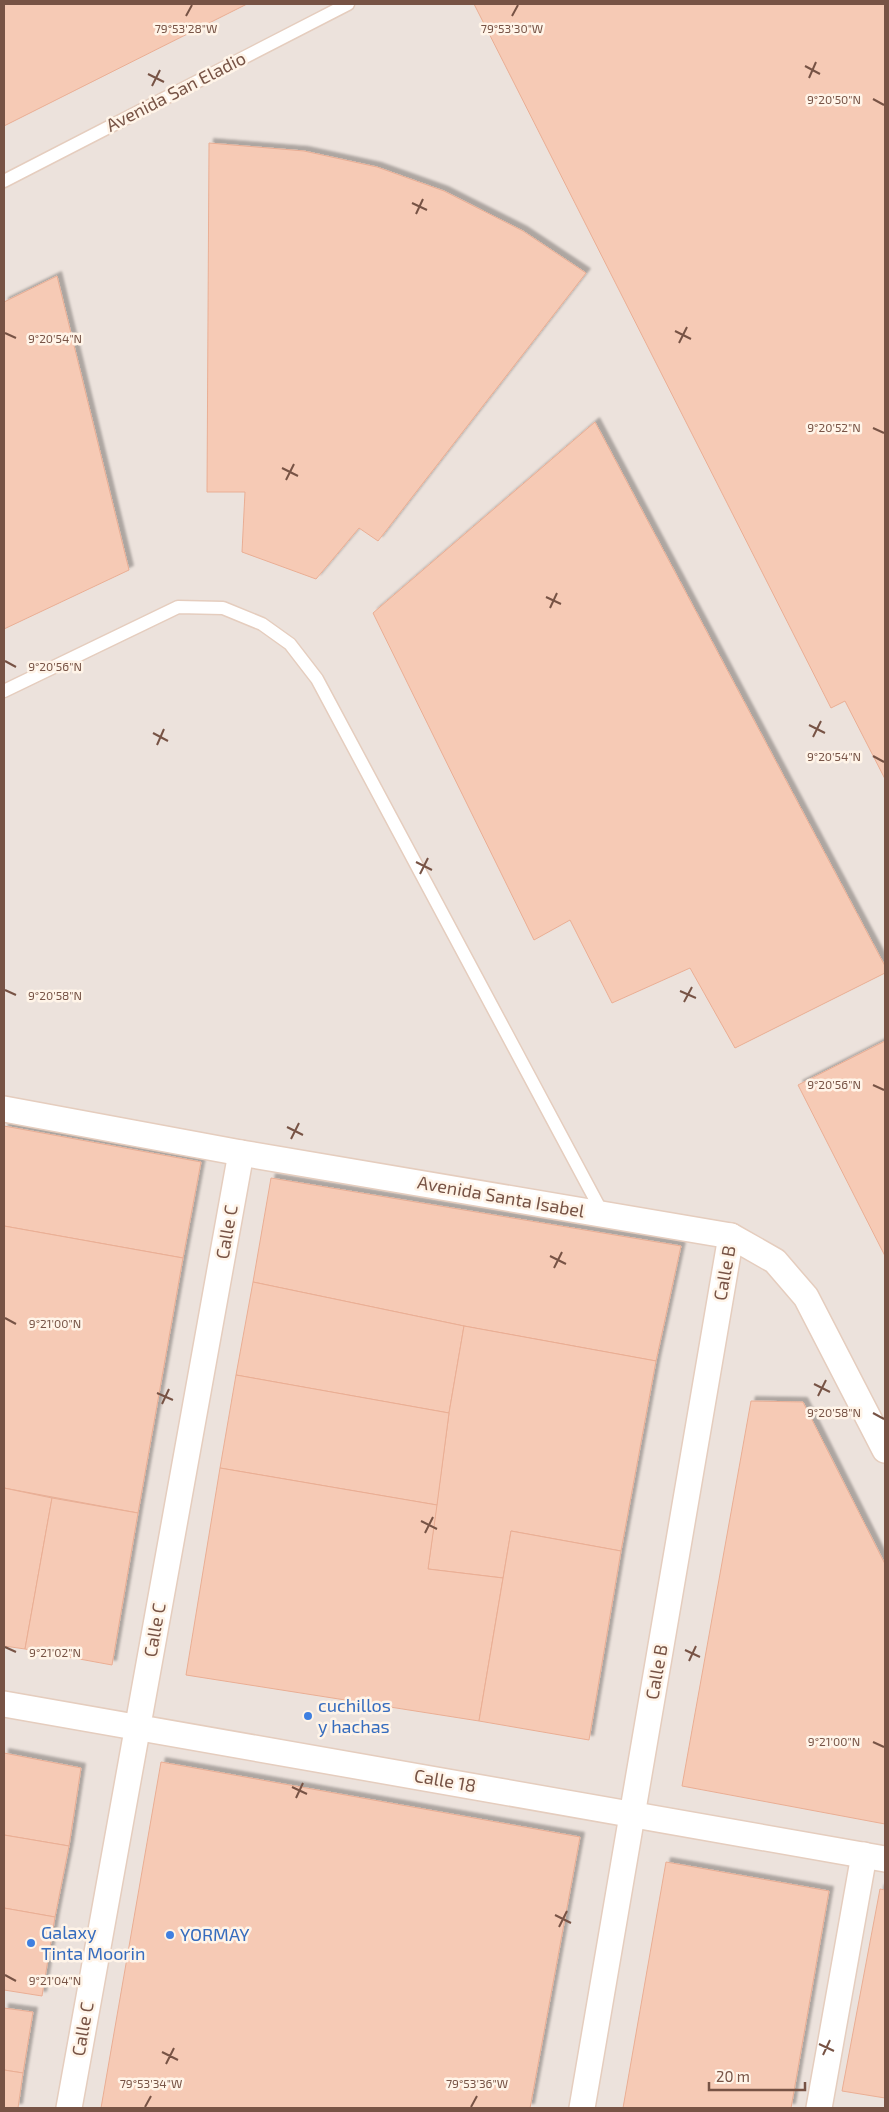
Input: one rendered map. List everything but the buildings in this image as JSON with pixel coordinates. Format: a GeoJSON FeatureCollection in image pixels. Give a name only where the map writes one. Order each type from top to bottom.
{"type":"FeatureCollection","features":[{"type":"Feature","properties":{"kind":"street","name":"Avenida Santa Isabel"},"geometry":{"type":"LineString","coordinates":[[4,1109],[241,1153],[731,1236],[775,1261],[806,1297],[885,1450]]}},
{"type":"Feature","properties":{"kind":"street","name":"Calle C"},"geometry":{"type":"LineString","coordinates":[[69,2108],[241,1153]]}},
{"type":"Feature","properties":{"kind":"street","name":"Calle B"},"geometry":{"type":"LineString","coordinates":[[582,2108],[731,1236]]}},
{"type":"Feature","properties":{"kind":"street","name":"Calle 18"},"geometry":{"type":"LineString","coordinates":[[4,1704],[874,1857]]}},
{"type":"Feature","properties":{"kind":"street"},"geometry":{"type":"LineString","coordinates":[[825,2107],[874,1857]]}},
{"type":"Feature","properties":{"kind":"lane","name":"Avenida San Eladio"},"geometry":{"type":"LineString","coordinates":[[4,181],[348,4]]}},
{"type":"Feature","properties":{"kind":"lane"},"geometry":{"type":"LineString","coordinates":[[4,691],[178,607],[223,608],[262,624],[290,644],[317,679],[603,1214]]}},
{"type":"Feature","properties":{"kind":"shaded area"},"geometry":{"type":"Polygon","coordinates":[[[4,4],[885,4],[885,2108],[4,2108],[4,4]]]}},
{"type":"Feature","properties":{"kind":"place","name":"cuchillos y hachas"},"geometry":{"type":"Point","coordinates":[308,1716]}},
{"type":"Feature","properties":{"kind":"place","name":"YORMAY"},"geometry":{"type":"Point","coordinates":[170,1935]}},
{"type":"Feature","properties":{"kind":"place","name":"Galaxy Tinta Moorin"},"geometry":{"type":"Point","coordinates":[31,1943]}}]}
